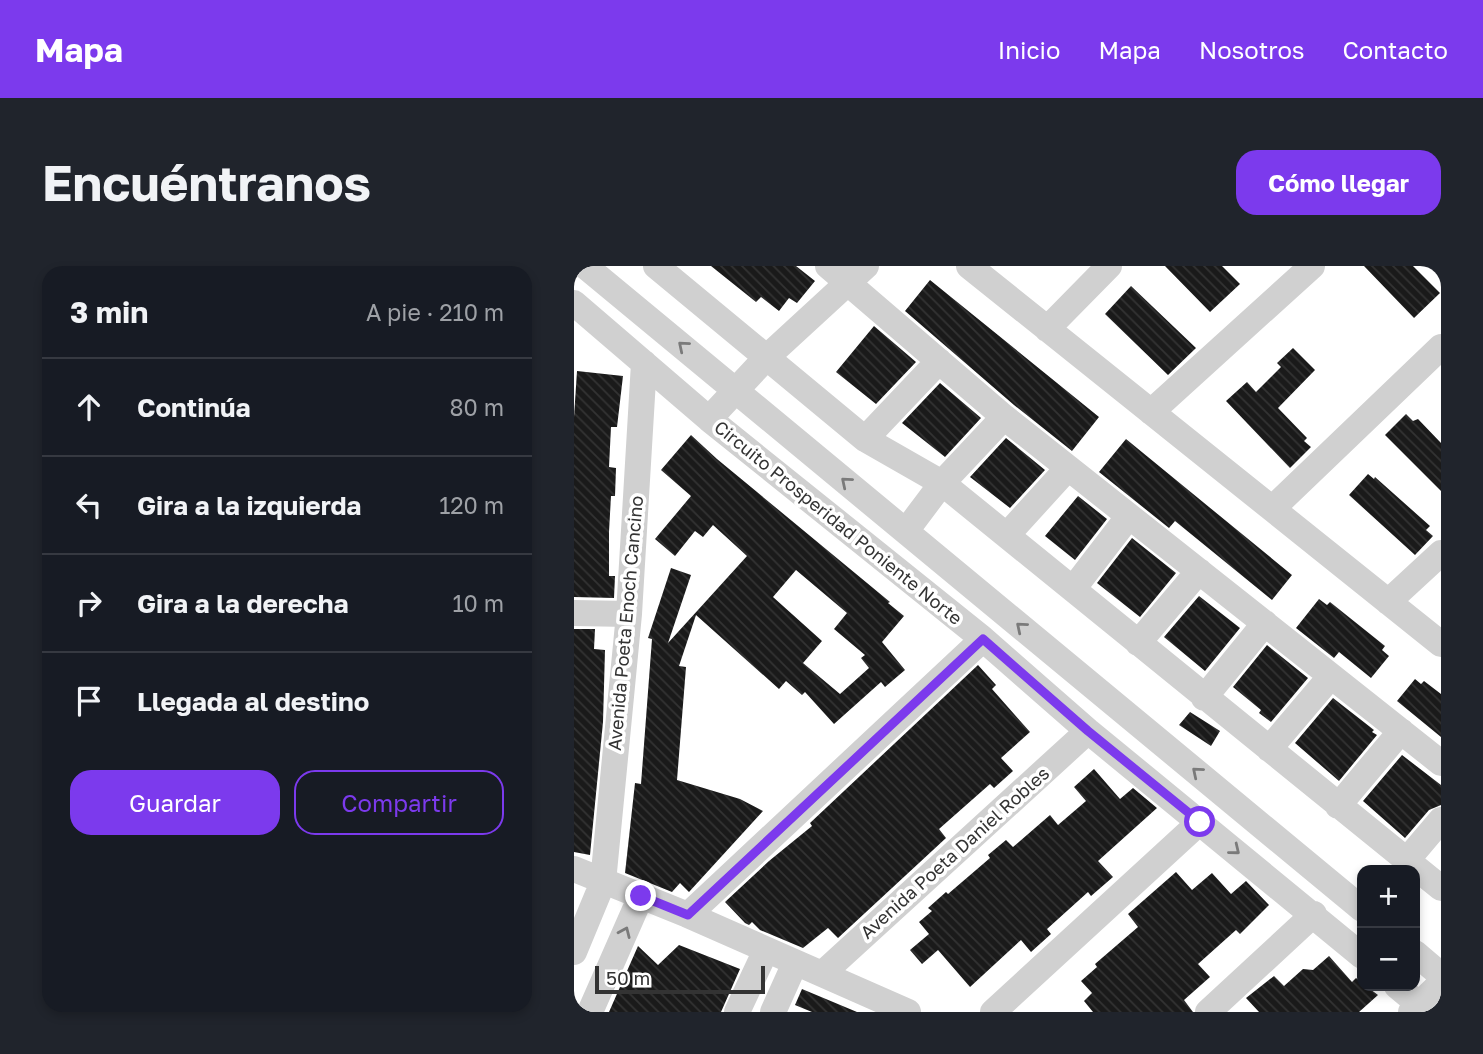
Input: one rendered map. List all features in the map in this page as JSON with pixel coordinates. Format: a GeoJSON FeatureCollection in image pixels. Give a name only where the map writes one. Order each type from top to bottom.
{"type":"FeatureCollection","features":[{"type":"Feature","properties":{"kind":"street","name":"Circuito Prosperidad Poniente Norte"},"geometry":{"type":"LineString","coordinates":[[585,266],[1357,905]]}},
{"type":"Feature","properties":{"kind":"street"},"geometry":{"type":"LineString","coordinates":[[656,266],[684,275],[766,358],[865,439],[942,483],[1441,888]]}},
{"type":"Feature","properties":{"kind":"street"},"geometry":{"type":"LineString","coordinates":[[969,266],[1441,644]]}},
{"type":"Feature","properties":{"kind":"street"},"geometry":{"type":"LineString","coordinates":[[1047,329],[1109,266]]}},
{"type":"Feature","properties":{"kind":"street"},"geometry":{"type":"LineString","coordinates":[[1151,412],[1312,266]]}},
{"type":"Feature","properties":{"kind":"street"},"geometry":{"type":"LineString","coordinates":[[709,419],[847,271],[939,361],[1004,417],[1441,763]]}},
{"type":"Feature","properties":{"kind":"street","name":"Circuito Prosperidad Poniente Norte"},"geometry":{"type":"LineString","coordinates":[[574,303],[709,419],[983,639],[1088,731],[1357,952]]}},
{"type":"Feature","properties":{"kind":"street"},"geometry":{"type":"LineString","coordinates":[[1273,508],[1441,347]]}},
{"type":"Feature","properties":{"kind":"street"},"geometry":{"type":"LineString","coordinates":[[865,439],[939,361]]}},
{"type":"Feature","properties":{"kind":"street","name":"Avenida Poeta Enoch Cancino"},"geometry":{"type":"LineString","coordinates":[[574,952],[603,882],[629,614],[644,363]]}},
{"type":"Feature","properties":{"kind":"street"},"geometry":{"type":"LineString","coordinates":[[906,531],[942,483],[1004,417]]}},
{"type":"Feature","properties":{"kind":"street"},"geometry":{"type":"LineString","coordinates":[[1007,536],[1068,468]]}},
{"type":"Feature","properties":{"kind":"street"},"geometry":{"type":"LineString","coordinates":[[1073,589],[1129,516]]}},
{"type":"Feature","properties":{"kind":"street"},"geometry":{"type":"LineString","coordinates":[[1388,602],[1441,553]]}},
{"type":"Feature","properties":{"kind":"street"},"geometry":{"type":"LineString","coordinates":[[1138,643],[1199,571]]}},
{"type":"Feature","properties":{"kind":"street"},"geometry":{"type":"LineString","coordinates":[[574,612],[629,614]]}},
{"type":"Feature","properties":{"kind":"street"},"geometry":{"type":"LineString","coordinates":[[1204,698],[1265,623]]}},
{"type":"Feature","properties":{"kind":"street"},"geometry":{"type":"LineString","coordinates":[[688,915],[983,639]]}},
{"type":"Feature","properties":{"kind":"street"},"geometry":{"type":"LineString","coordinates":[[1269,749],[1331,676]]}},
{"type":"Feature","properties":{"kind":"street","name":"Avenida Poeta Daniel Robles"},"geometry":{"type":"LineString","coordinates":[[822,974],[1088,731]]}},
{"type":"Feature","properties":{"kind":"street"},"geometry":{"type":"LineString","coordinates":[[1338,806],[1401,731]]}},
{"type":"Feature","properties":{"kind":"street"},"geometry":{"type":"LineString","coordinates":[[1407,860],[1441,820]]}},
{"type":"Feature","properties":{"kind":"street"},"geometry":{"type":"LineString","coordinates":[[993,1012],[1200,822]]}},
{"type":"Feature","properties":{"kind":"street"},"geometry":{"type":"LineString","coordinates":[[574,869],[688,915],[908,1012]]}},
{"type":"Feature","properties":{"kind":"street"},"geometry":{"type":"LineString","coordinates":[[590,1012],[641,896]]}},
{"type":"Feature","properties":{"kind":"street"},"geometry":{"type":"LineString","coordinates":[[1208,1012],[1314,914]]}},
{"type":"Feature","properties":{"kind":"street"},"geometry":{"type":"LineString","coordinates":[[737,1012],[766,950]]}},
{"type":"Feature","properties":{"kind":"street"},"geometry":{"type":"LineString","coordinates":[[1420,957],[1441,975]]}},
{"type":"Feature","properties":{"kind":"street"},"geometry":{"type":"LineString","coordinates":[[773,1012],[795,963]]}},
{"type":"Feature","properties":{"kind":"street"},"geometry":{"type":"LineString","coordinates":[[1402,991],[1419,1010],[1441,983]]}},
{"type":"Feature","properties":{"kind":"building"},"geometry":{"type":"Polygon","coordinates":[[[711,266],[796,266],[815,281],[797,303],[789,298],[779,311],[761,297],[756,302],[711,266]]]}},
{"type":"Feature","properties":{"kind":"building"},"geometry":{"type":"Polygon","coordinates":[[[1165,266],[1222,266],[1240,284],[1210,312],[1165,266]]]}},
{"type":"Feature","properties":{"kind":"building"},"geometry":{"type":"Polygon","coordinates":[[[1364,266],[1413,266],[1440,293],[1414,318],[1364,266]]]}},
{"type":"Feature","properties":{"kind":"building"},"geometry":{"type":"Polygon","coordinates":[[[930,280],[1099,417],[1072,451],[905,311],[930,280]]]}},
{"type":"Feature","properties":{"kind":"building"},"geometry":{"type":"Polygon","coordinates":[[[1131,286],[1196,348],[1168,375],[1105,314],[1131,286]]]}},
{"type":"Feature","properties":{"kind":"building"},"geometry":{"type":"Polygon","coordinates":[[[874,326],[916,362],[876,404],[836,372],[874,326]]]}},
{"type":"Feature","properties":{"kind":"building"},"geometry":{"type":"Polygon","coordinates":[[[1293,348],[1315,370],[1278,408],[1307,438],[1304,441],[1311,447],[1290,468],[1226,401],[1247,382],[1256,392],[1281,367],[1277,363],[1293,348]]]}},
{"type":"Feature","properties":{"kind":"building"},"geometry":{"type":"Polygon","coordinates":[[[577,371],[623,376],[617,427],[611,427],[609,467],[616,468],[609,532],[609,576],[615,576],[614,598],[574,597],[574,417],[577,371]]]}},
{"type":"Feature","properties":{"kind":"building"},"geometry":{"type":"Polygon","coordinates":[[[940,383],[981,418],[945,457],[902,423],[940,383]]]}},
{"type":"Feature","properties":{"kind":"building"},"geometry":{"type":"Polygon","coordinates":[[[1406,414],[1413,421],[1418,419],[1441,443],[1441,491],[1385,435],[1406,414]]]}},
{"type":"Feature","properties":{"kind":"building"},"geometry":{"type":"Polygon","coordinates":[[[691,435],[904,616],[882,642],[905,670],[885,687],[881,682],[834,724],[805,692],[802,695],[786,681],[779,689],[696,615],[679,666],[686,667],[677,780],[740,799],[763,811],[689,892],[680,883],[672,892],[625,873],[635,783],[641,784],[652,639],[648,638],[671,568],[691,575],[668,643],[747,556],[713,525],[703,537],[695,531],[675,556],[655,539],[691,496],[661,470],[691,435]],[[796,570],[773,597],[822,641],[803,663],[840,694],[869,668],[861,658],[865,655],[834,629],[847,613],[796,570]]]}},
{"type":"Feature","properties":{"kind":"building"},"geometry":{"type":"Polygon","coordinates":[[[1006,438],[1045,470],[1010,508],[970,477],[1006,438]]]}},
{"type":"Feature","properties":{"kind":"building"},"geometry":{"type":"Polygon","coordinates":[[[1126,439],[1292,575],[1272,600],[1175,521],[1169,528],[1099,472],[1126,439]]]}},
{"type":"Feature","properties":{"kind":"building"},"geometry":{"type":"Polygon","coordinates":[[[1368,474],[1374,479],[1375,477],[1430,526],[1426,530],[1433,536],[1415,555],[1349,495],[1368,474]]]}},
{"type":"Feature","properties":{"kind":"building"},"geometry":{"type":"Polygon","coordinates":[[[1078,496],[1107,519],[1075,560],[1045,536],[1078,496]]]}},
{"type":"Feature","properties":{"kind":"building"},"geometry":{"type":"Polygon","coordinates":[[[1132,538],[1176,573],[1140,617],[1097,583],[1132,538]]]}},
{"type":"Feature","properties":{"kind":"building"},"geometry":{"type":"Polygon","coordinates":[[[1199,596],[1240,628],[1205,671],[1164,637],[1199,596]]]}},
{"type":"Feature","properties":{"kind":"building"},"geometry":{"type":"Polygon","coordinates":[[[1319,599],[1327,605],[1330,602],[1385,646],[1382,650],[1389,656],[1371,678],[1339,652],[1334,658],[1296,628],[1319,599]]]}},
{"type":"Feature","properties":{"kind":"building"},"geometry":{"type":"Polygon","coordinates":[[[574,629],[595,629],[594,649],[605,650],[603,722],[590,855],[574,852],[574,629]]]}},
{"type":"Feature","properties":{"kind":"building"},"geometry":{"type":"Polygon","coordinates":[[[1267,645],[1308,678],[1271,722],[1233,687],[1267,645]]]}},
{"type":"Feature","properties":{"kind":"building"},"geometry":{"type":"Polygon","coordinates":[[[978,665],[996,685],[992,689],[1030,732],[1001,758],[1013,771],[994,788],[990,784],[939,829],[946,838],[838,938],[828,928],[803,948],[760,930],[752,922],[749,925],[745,923],[725,902],[812,826],[810,823],[978,665]]]}},
{"type":"Feature","properties":{"kind":"building"},"geometry":{"type":"Polygon","coordinates":[[[1415,679],[1421,684],[1424,681],[1441,694],[1441,737],[1397,701],[1415,679]]]}},
{"type":"Feature","properties":{"kind":"building"},"geometry":{"type":"Polygon","coordinates":[[[1333,698],[1377,735],[1339,781],[1295,743],[1333,698]]]}},
{"type":"Feature","properties":{"kind":"building"},"geometry":{"type":"Polygon","coordinates":[[[1190,712],[1220,731],[1211,746],[1179,725],[1190,712]]]}},
{"type":"Feature","properties":{"kind":"building"},"geometry":{"type":"Polygon","coordinates":[[[1402,755],[1441,785],[1441,805],[1429,810],[1405,838],[1363,801],[1402,755]]]}},
{"type":"Feature","properties":{"kind":"building"},"geometry":{"type":"Polygon","coordinates":[[[1094,769],[1120,799],[1133,788],[1157,808],[1098,861],[1113,877],[1091,896],[1088,892],[1047,929],[1051,934],[1031,952],[1021,940],[970,987],[938,950],[922,964],[910,950],[929,934],[919,922],[932,911],[928,908],[990,858],[988,855],[1006,840],[1013,847],[1050,815],[1058,825],[1086,801],[1074,787],[1094,769]]]}},
{"type":"Feature","properties":{"kind":"building"},"geometry":{"type":"Polygon","coordinates":[[[1176,872],[1192,890],[1212,873],[1231,894],[1246,881],[1269,905],[1240,934],[1236,930],[1198,964],[1210,977],[1184,1000],[1193,1012],[1093,1012],[1084,1001],[1092,993],[1081,981],[1097,967],[1095,964],[1138,927],[1128,914],[1176,872]]]}},
{"type":"Feature","properties":{"kind":"building"},"geometry":{"type":"Polygon","coordinates":[[[679,945],[740,969],[721,1012],[609,1012],[638,946],[658,965],[679,945]]]}},
{"type":"Feature","properties":{"kind":"building"},"geometry":{"type":"Polygon","coordinates":[[[1329,956],[1352,982],[1357,979],[1357,991],[1373,991],[1378,995],[1359,1012],[1259,1012],[1246,998],[1274,976],[1284,986],[1303,969],[1313,970],[1329,956]]]}},
{"type":"Feature","properties":{"kind":"building"},"geometry":{"type":"Polygon","coordinates":[[[802,989],[857,1012],[812,1012],[795,1005],[802,989]]]}},
{"type":"Feature","properties":{"kind":"route"},"geometry":{"type":"LineString","coordinates":[[641,896],[688,915],[983,639],[1088,731],[1200,822]]}}]}
